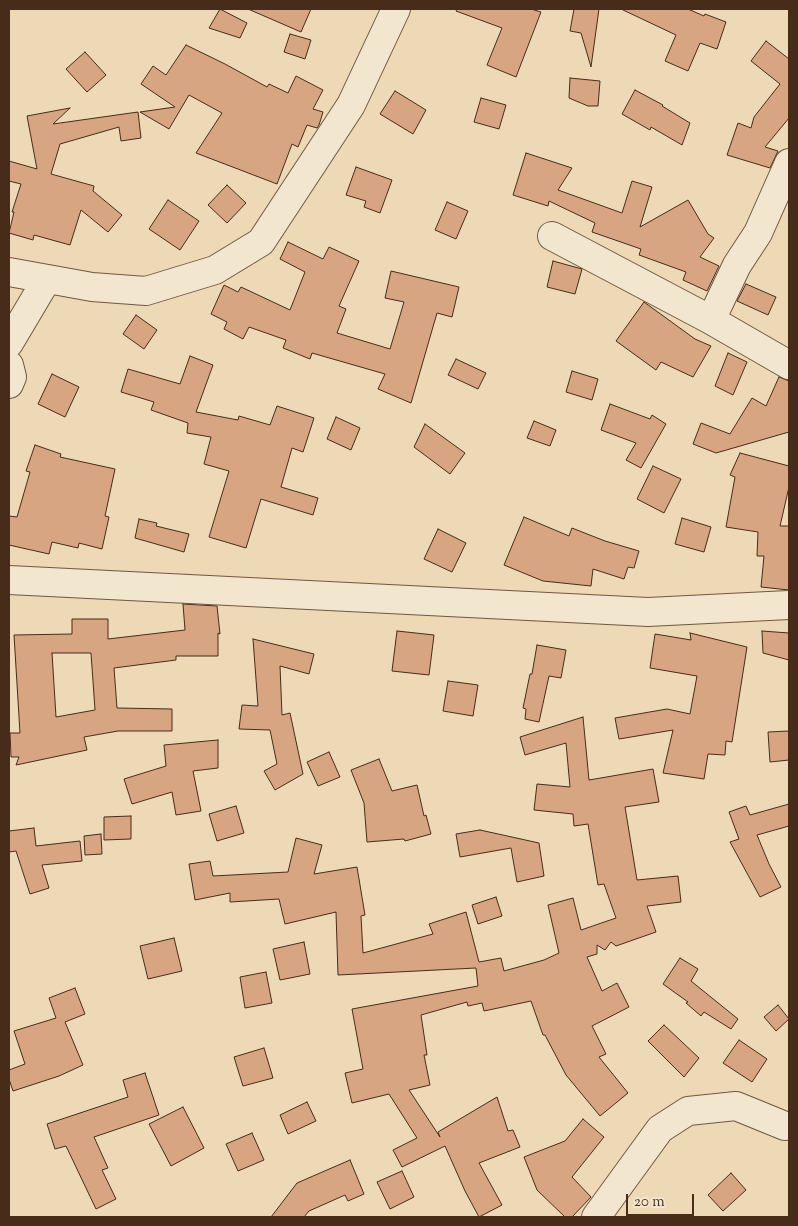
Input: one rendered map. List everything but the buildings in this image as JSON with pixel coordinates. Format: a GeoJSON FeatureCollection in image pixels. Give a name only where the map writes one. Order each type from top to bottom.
{"type":"FeatureCollection","features":[{"type":"Feature","properties":{"kind":"street"},"geometry":{"type":"LineString","coordinates":[[9,272],[92,286],[146,291],[214,270],[261,242],[350,105],[396,9]]}},
{"type":"Feature","properties":{"kind":"street"},"geometry":{"type":"LineString","coordinates":[[711,320],[737,265],[758,233],[789,164]]}},
{"type":"Feature","properties":{"kind":"street"},"geometry":{"type":"LineString","coordinates":[[552,236],[711,320],[789,365]]}},
{"type":"Feature","properties":{"kind":"street"},"geometry":{"type":"LineString","coordinates":[[9,343],[48,279]]}},
{"type":"Feature","properties":{"kind":"street"},"geometry":{"type":"LineString","coordinates":[[9,580],[648,612],[789,605]]}},
{"type":"Feature","properties":{"kind":"street"},"geometry":{"type":"LineString","coordinates":[[596,1217],[660,1129],[688,1111],[736,1106],[785,1126]]}}]}
